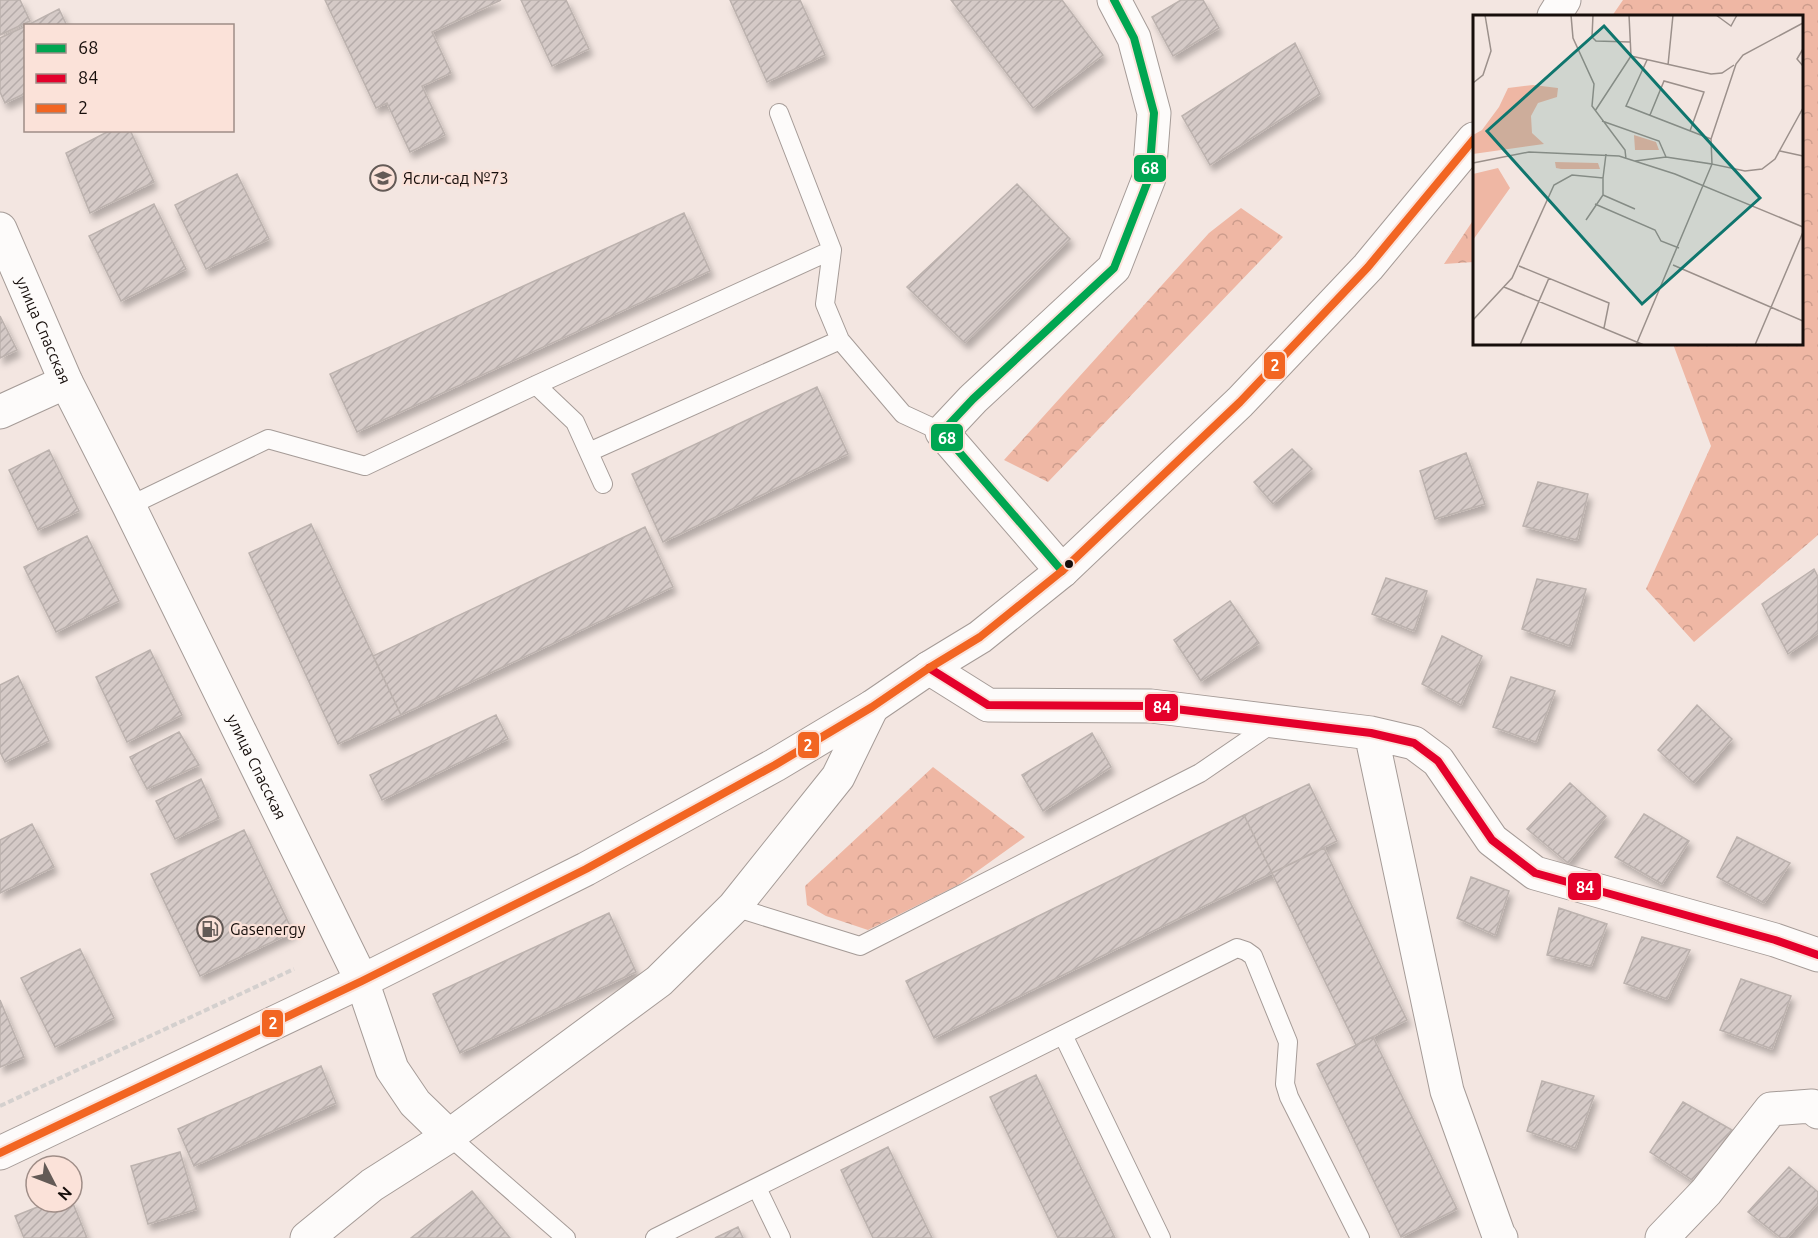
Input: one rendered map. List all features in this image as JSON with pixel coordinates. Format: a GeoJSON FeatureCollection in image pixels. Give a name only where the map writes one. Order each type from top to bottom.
{"type":"FeatureCollection","features":[{"type":"Feature","properties":{"kind":"street"},"geometry":{"type":"LineString","coordinates":[[1062,572],[942,432],[973,399],[1114,268],[1149,178],[1154,113],[1134,38],[1113,0]]}},
{"type":"Feature","properties":{"kind":"street"},"geometry":{"type":"LineString","coordinates":[[1555,15],[1564,0]]}},
{"type":"Feature","properties":{"kind":"street"},"geometry":{"type":"LineString","coordinates":[[0,1153],[362,981],[586,869],[775,765],[872,707],[980,637],[1062,572],[1240,402],[1368,267],[1473,140]]}},
{"type":"Feature","properties":{"kind":"street","name":"улица Спасская"},"geometry":{"type":"LineString","coordinates":[[0,229],[66,382],[362,981],[392,1069],[415,1103],[449,1136]]}},
{"type":"Feature","properties":{"kind":"street"},"geometry":{"type":"LineString","coordinates":[[0,412],[66,382]]}},
{"type":"Feature","properties":{"kind":"street"},"geometry":{"type":"LineString","coordinates":[[929,668],[988,705],[1151,706],[1371,733],[1414,743],[1438,761],[1492,840],[1535,873],[1775,940],[1818,955]]}},
{"type":"Feature","properties":{"kind":"street"},"geometry":{"type":"LineString","coordinates":[[307,1238],[372,1185],[449,1136],[659,981],[734,907],[838,777],[872,707]]}},
{"type":"Feature","properties":{"kind":"street"},"geometry":{"type":"LineString","coordinates":[[1371,733],[1447,1091],[1499,1237]]}},
{"type":"Feature","properties":{"kind":"street"},"geometry":{"type":"LineString","coordinates":[[1662,1238],[1706,1192],[1771,1108],[1812,1106],[1818,1112]]}},
{"type":"Feature","properties":{"kind":"lane"},"geometry":{"type":"LineString","coordinates":[[779,113],[832,250],[825,304],[840,340],[903,414],[942,432]]}},
{"type":"Feature","properties":{"kind":"lane"},"geometry":{"type":"LineString","coordinates":[[129,506],[268,439],[365,466],[832,250]]}},
{"type":"Feature","properties":{"kind":"lane"},"geometry":{"type":"LineString","coordinates":[[589,452],[840,340]]}},
{"type":"Feature","properties":{"kind":"lane"},"geometry":{"type":"LineString","coordinates":[[536,385],[575,422],[603,484]]}},
{"type":"Feature","properties":{"kind":"lane"},"geometry":{"type":"LineString","coordinates":[[734,907],[860,946],[1200,773],[1277,720]]}},
{"type":"Feature","properties":{"kind":"lane"},"geometry":{"type":"LineString","coordinates":[[655,1238],[1237,948],[1253,956],[1288,1042],[1285,1084],[1289,1097],[1360,1238]]}},
{"type":"Feature","properties":{"kind":"lane"},"geometry":{"type":"LineString","coordinates":[[1063,1035],[1161,1238]]}},
{"type":"Feature","properties":{"kind":"lane"},"geometry":{"type":"LineString","coordinates":[[449,1136],[567,1238]]}},
{"type":"Feature","properties":{"kind":"lane"},"geometry":{"type":"LineString","coordinates":[[757,1188],[782,1238]]}},
{"type":"Feature","properties":{"kind":"path"},"geometry":{"type":"LineString","coordinates":[[0,1106],[294,969]]}},
{"type":"Feature","properties":{"kind":"green space"},"geometry":{"type":"Polygon","coordinates":[[[1623,0],[1818,0],[1818,535],[1694,642],[1646,589],[1711,446],[1673,345],[1803,345],[1803,15],[1613,15],[1623,0]]]}},
{"type":"Feature","properties":{"kind":"green space"},"geometry":{"type":"Polygon","coordinates":[[[1241,208],[1283,237],[1048,482],[1004,460],[1209,233],[1241,208]]]}},
{"type":"Feature","properties":{"kind":"green space"},"geometry":{"type":"Polygon","coordinates":[[[1473,220],[1473,262],[1444,264],[1473,220]]]}},
{"type":"Feature","properties":{"kind":"green space"},"geometry":{"type":"Polygon","coordinates":[[[933,767],[1025,837],[958,885],[868,930],[826,916],[807,905],[805,886],[933,767]]]}},
{"type":"Feature","properties":{"kind":"building"},"geometry":{"type":"Polygon","coordinates":[[[0,0],[20,0],[30,21],[0,35],[0,0]]]}},
{"type":"Feature","properties":{"kind":"building"},"geometry":{"type":"Polygon","coordinates":[[[325,0],[501,0],[432,32],[451,73],[422,86],[445,135],[410,152],[387,103],[376,108],[325,0]]]}},
{"type":"Feature","properties":{"kind":"building"},"geometry":{"type":"Polygon","coordinates":[[[521,0],[566,0],[589,49],[552,66],[521,0]]]}},
{"type":"Feature","properties":{"kind":"building"},"geometry":{"type":"Polygon","coordinates":[[[730,0],[800,0],[825,55],[767,82],[730,0]]]}},
{"type":"Feature","properties":{"kind":"building"},"geometry":{"type":"Polygon","coordinates":[[[951,0],[1062,0],[1103,55],[1033,108],[951,0]]]}},
{"type":"Feature","properties":{"kind":"building"},"geometry":{"type":"Polygon","coordinates":[[[1181,0],[1203,0],[1219,28],[1173,56],[1152,17],[1181,0]]]}},
{"type":"Feature","properties":{"kind":"building"},"geometry":{"type":"Polygon","coordinates":[[[59,9],[66,24],[30,24],[59,9]]]}},
{"type":"Feature","properties":{"kind":"building"},"geometry":{"type":"Polygon","coordinates":[[[24,27],[24,94],[5,103],[0,92],[0,38],[24,27]]]}},
{"type":"Feature","properties":{"kind":"building"},"geometry":{"type":"Polygon","coordinates":[[[1295,43],[1320,94],[1210,165],[1182,116],[1295,43]]]}},
{"type":"Feature","properties":{"kind":"building"},"geometry":{"type":"Polygon","coordinates":[[[107,132],[131,132],[154,182],[90,213],[66,153],[107,132]]]}},
{"type":"Feature","properties":{"kind":"building"},"geometry":{"type":"Polygon","coordinates":[[[237,174],[269,239],[206,269],[175,205],[237,174]]]}},
{"type":"Feature","properties":{"kind":"building"},"geometry":{"type":"Polygon","coordinates":[[[1017,184],[1070,239],[965,343],[907,287],[1017,184]]]}},
{"type":"Feature","properties":{"kind":"building"},"geometry":{"type":"Polygon","coordinates":[[[154,204],[186,269],[121,301],[89,236],[154,204]]]}},
{"type":"Feature","properties":{"kind":"building"},"geometry":{"type":"Polygon","coordinates":[[[684,213],[710,271],[357,432],[330,374],[684,213]]]}},
{"type":"Feature","properties":{"kind":"building"},"geometry":{"type":"Polygon","coordinates":[[[0,316],[17,350],[0,358],[0,316]]]}},
{"type":"Feature","properties":{"kind":"building"},"geometry":{"type":"Polygon","coordinates":[[[817,387],[848,454],[663,542],[632,474],[817,387]]]}},
{"type":"Feature","properties":{"kind":"building"},"geometry":{"type":"Polygon","coordinates":[[[1292,449],[1312,469],[1273,504],[1254,482],[1292,449]]]}},
{"type":"Feature","properties":{"kind":"building"},"geometry":{"type":"Polygon","coordinates":[[[49,450],[79,511],[38,530],[9,470],[49,450]]]}},
{"type":"Feature","properties":{"kind":"building"},"geometry":{"type":"Polygon","coordinates":[[[1466,453],[1485,504],[1435,519],[1420,471],[1466,453]]]}},
{"type":"Feature","properties":{"kind":"building"},"geometry":{"type":"Polygon","coordinates":[[[1538,482],[1588,494],[1577,540],[1523,526],[1538,482]]]}},
{"type":"Feature","properties":{"kind":"building"},"geometry":{"type":"Polygon","coordinates":[[[311,524],[401,715],[338,744],[249,553],[311,524]]]}},
{"type":"Feature","properties":{"kind":"building"},"geometry":{"type":"Polygon","coordinates":[[[645,527],[673,587],[401,715],[373,656],[645,527]]]}},
{"type":"Feature","properties":{"kind":"building"},"geometry":{"type":"Polygon","coordinates":[[[87,536],[119,601],[56,632],[24,567],[87,536]]]}},
{"type":"Feature","properties":{"kind":"building"},"geometry":{"type":"Polygon","coordinates":[[[1814,569],[1818,577],[1818,633],[1788,654],[1762,604],[1814,569]]]}},
{"type":"Feature","properties":{"kind":"building"},"geometry":{"type":"Polygon","coordinates":[[[1386,578],[1427,591],[1414,631],[1372,614],[1386,578]]]}},
{"type":"Feature","properties":{"kind":"building"},"geometry":{"type":"Polygon","coordinates":[[[1537,579],[1586,589],[1570,646],[1522,629],[1537,579]]]}},
{"type":"Feature","properties":{"kind":"building"},"geometry":{"type":"Polygon","coordinates":[[[1230,601],[1259,643],[1201,681],[1174,640],[1230,601]]]}},
{"type":"Feature","properties":{"kind":"building"},"geometry":{"type":"Polygon","coordinates":[[[1442,636],[1482,656],[1461,705],[1422,684],[1442,636]]]}},
{"type":"Feature","properties":{"kind":"building"},"geometry":{"type":"Polygon","coordinates":[[[150,650],[182,715],[127,742],[96,677],[150,650]]]}},
{"type":"Feature","properties":{"kind":"building"},"geometry":{"type":"Polygon","coordinates":[[[18,676],[49,741],[5,762],[0,752],[0,685],[18,676]]]}},
{"type":"Feature","properties":{"kind":"building"},"geometry":{"type":"Polygon","coordinates":[[[1511,677],[1555,691],[1536,742],[1493,727],[1511,677]]]}},
{"type":"Feature","properties":{"kind":"building"},"geometry":{"type":"Polygon","coordinates":[[[1697,705],[1732,739],[1694,783],[1658,750],[1697,705]]]}},
{"type":"Feature","properties":{"kind":"building"},"geometry":{"type":"Polygon","coordinates":[[[496,715],[508,739],[382,800],[370,775],[496,715]]]}},
{"type":"Feature","properties":{"kind":"building"},"geometry":{"type":"Polygon","coordinates":[[[179,732],[199,765],[147,789],[130,757],[179,732]]]}},
{"type":"Feature","properties":{"kind":"building"},"geometry":{"type":"Polygon","coordinates":[[[1092,733],[1111,767],[1043,811],[1022,775],[1092,733]]]}},
{"type":"Feature","properties":{"kind":"building"},"geometry":{"type":"Polygon","coordinates":[[[201,779],[219,818],[175,839],[156,801],[201,779]]]}},
{"type":"Feature","properties":{"kind":"building"},"geometry":{"type":"Polygon","coordinates":[[[1570,783],[1606,816],[1568,863],[1527,829],[1570,783]]]}},
{"type":"Feature","properties":{"kind":"building"},"geometry":{"type":"Polygon","coordinates":[[[1309,784],[1337,841],[1272,873],[1244,815],[1309,784]]]}},
{"type":"Feature","properties":{"kind":"building"},"geometry":{"type":"Polygon","coordinates":[[[1644,814],[1689,841],[1662,884],[1615,857],[1644,814]]]}},
{"type":"Feature","properties":{"kind":"building"},"geometry":{"type":"Polygon","coordinates":[[[1244,815],[1272,873],[934,1038],[906,981],[1244,815]]]}},
{"type":"Feature","properties":{"kind":"building"},"geometry":{"type":"Polygon","coordinates":[[[32,824],[54,867],[0,893],[0,840],[32,824]]]}},
{"type":"Feature","properties":{"kind":"building"},"geometry":{"type":"Polygon","coordinates":[[[244,830],[293,932],[200,976],[151,874],[244,830]]]}},
{"type":"Feature","properties":{"kind":"building"},"geometry":{"type":"Polygon","coordinates":[[[1737,837],[1790,863],[1764,903],[1717,877],[1737,837]]]}},
{"type":"Feature","properties":{"kind":"building"},"geometry":{"type":"Polygon","coordinates":[[[1324,848],[1407,1020],[1356,1045],[1272,873],[1324,848]]]}},
{"type":"Feature","properties":{"kind":"building"},"geometry":{"type":"Polygon","coordinates":[[[1471,877],[1509,891],[1495,935],[1457,918],[1471,877]]]}},
{"type":"Feature","properties":{"kind":"building"},"geometry":{"type":"Polygon","coordinates":[[[1559,908],[1607,924],[1591,966],[1547,955],[1559,908]]]}},
{"type":"Feature","properties":{"kind":"building"},"geometry":{"type":"Polygon","coordinates":[[[609,913],[636,972],[460,1053],[433,994],[609,913]]]}},
{"type":"Feature","properties":{"kind":"building"},"geometry":{"type":"Polygon","coordinates":[[[1642,937],[1690,950],[1667,999],[1624,983],[1642,937]]]}},
{"type":"Feature","properties":{"kind":"building"},"geometry":{"type":"Polygon","coordinates":[[[80,949],[114,1018],[55,1047],[21,978],[80,949]]]}},
{"type":"Feature","properties":{"kind":"building"},"geometry":{"type":"Polygon","coordinates":[[[1741,979],[1791,996],[1772,1049],[1720,1030],[1741,979]]]}},
{"type":"Feature","properties":{"kind":"building"},"geometry":{"type":"Polygon","coordinates":[[[0,1000],[24,1057],[0,1067],[0,1000]]]}},
{"type":"Feature","properties":{"kind":"building"},"geometry":{"type":"Polygon","coordinates":[[[1373,1037],[1457,1209],[1401,1237],[1317,1064],[1373,1037]]]}},
{"type":"Feature","properties":{"kind":"building"},"geometry":{"type":"Polygon","coordinates":[[[321,1066],[336,1103],[194,1166],[178,1129],[321,1066]]]}},
{"type":"Feature","properties":{"kind":"building"},"geometry":{"type":"Polygon","coordinates":[[[1036,1075],[1115,1238],[1058,1238],[990,1097],[1036,1075]]]}},
{"type":"Feature","properties":{"kind":"building"},"geometry":{"type":"Polygon","coordinates":[[[1542,1081],[1594,1096],[1575,1148],[1527,1131],[1542,1081]]]}},
{"type":"Feature","properties":{"kind":"building"},"geometry":{"type":"Polygon","coordinates":[[[1683,1102],[1732,1130],[1695,1182],[1650,1152],[1683,1102]]]}},
{"type":"Feature","properties":{"kind":"building"},"geometry":{"type":"Polygon","coordinates":[[[888,1147],[932,1238],[873,1238],[841,1170],[888,1147]]]}},
{"type":"Feature","properties":{"kind":"building"},"geometry":{"type":"Polygon","coordinates":[[[180,1152],[197,1209],[148,1224],[131,1166],[180,1152]]]}},
{"type":"Feature","properties":{"kind":"building"},"geometry":{"type":"Polygon","coordinates":[[[1789,1167],[1818,1192],[1818,1203],[1787,1238],[1781,1238],[1748,1212],[1789,1167]]]}},
{"type":"Feature","properties":{"kind":"building"},"geometry":{"type":"Polygon","coordinates":[[[472,1191],[510,1238],[411,1238],[472,1191]]]}},
{"type":"Feature","properties":{"kind":"building"},"geometry":{"type":"Polygon","coordinates":[[[24,1212],[77,1214],[87,1238],[24,1238],[15,1216],[24,1212]]]}},
{"type":"Feature","properties":{"kind":"building"},"geometry":{"type":"Polygon","coordinates":[[[738,1227],[743,1238],[715,1238],[738,1227]]]}},
{"type":"Feature","properties":{"kind":"transit line","name":"68"},"geometry":{"type":"LineString","coordinates":[[1062,571],[942,432],[973,399],[1114,268],[1149,178],[1154,113],[1134,38],[1114,0]]}},
{"type":"Feature","properties":{"kind":"transit line","name":"2"},"geometry":{"type":"LineString","coordinates":[[0,1153],[362,981],[586,869],[775,765],[872,707],[980,637],[1062,571],[1240,402],[1368,267],[1473,140]]}},
{"type":"Feature","properties":{"kind":"transit line","name":"84"},"geometry":{"type":"LineString","coordinates":[[929,668],[988,705],[1151,706],[1371,733],[1414,743],[1438,761],[1492,840],[1535,873],[1775,940],[1818,955]]}},
{"type":"Feature","properties":{"kind":"place","name":"Ясли-сад №73"},"geometry":{"type":"Point","coordinates":[383,178]}},
{"type":"Feature","properties":{"kind":"place","name":"Gasenergy"},"geometry":{"type":"Point","coordinates":[210,929]}}]}
